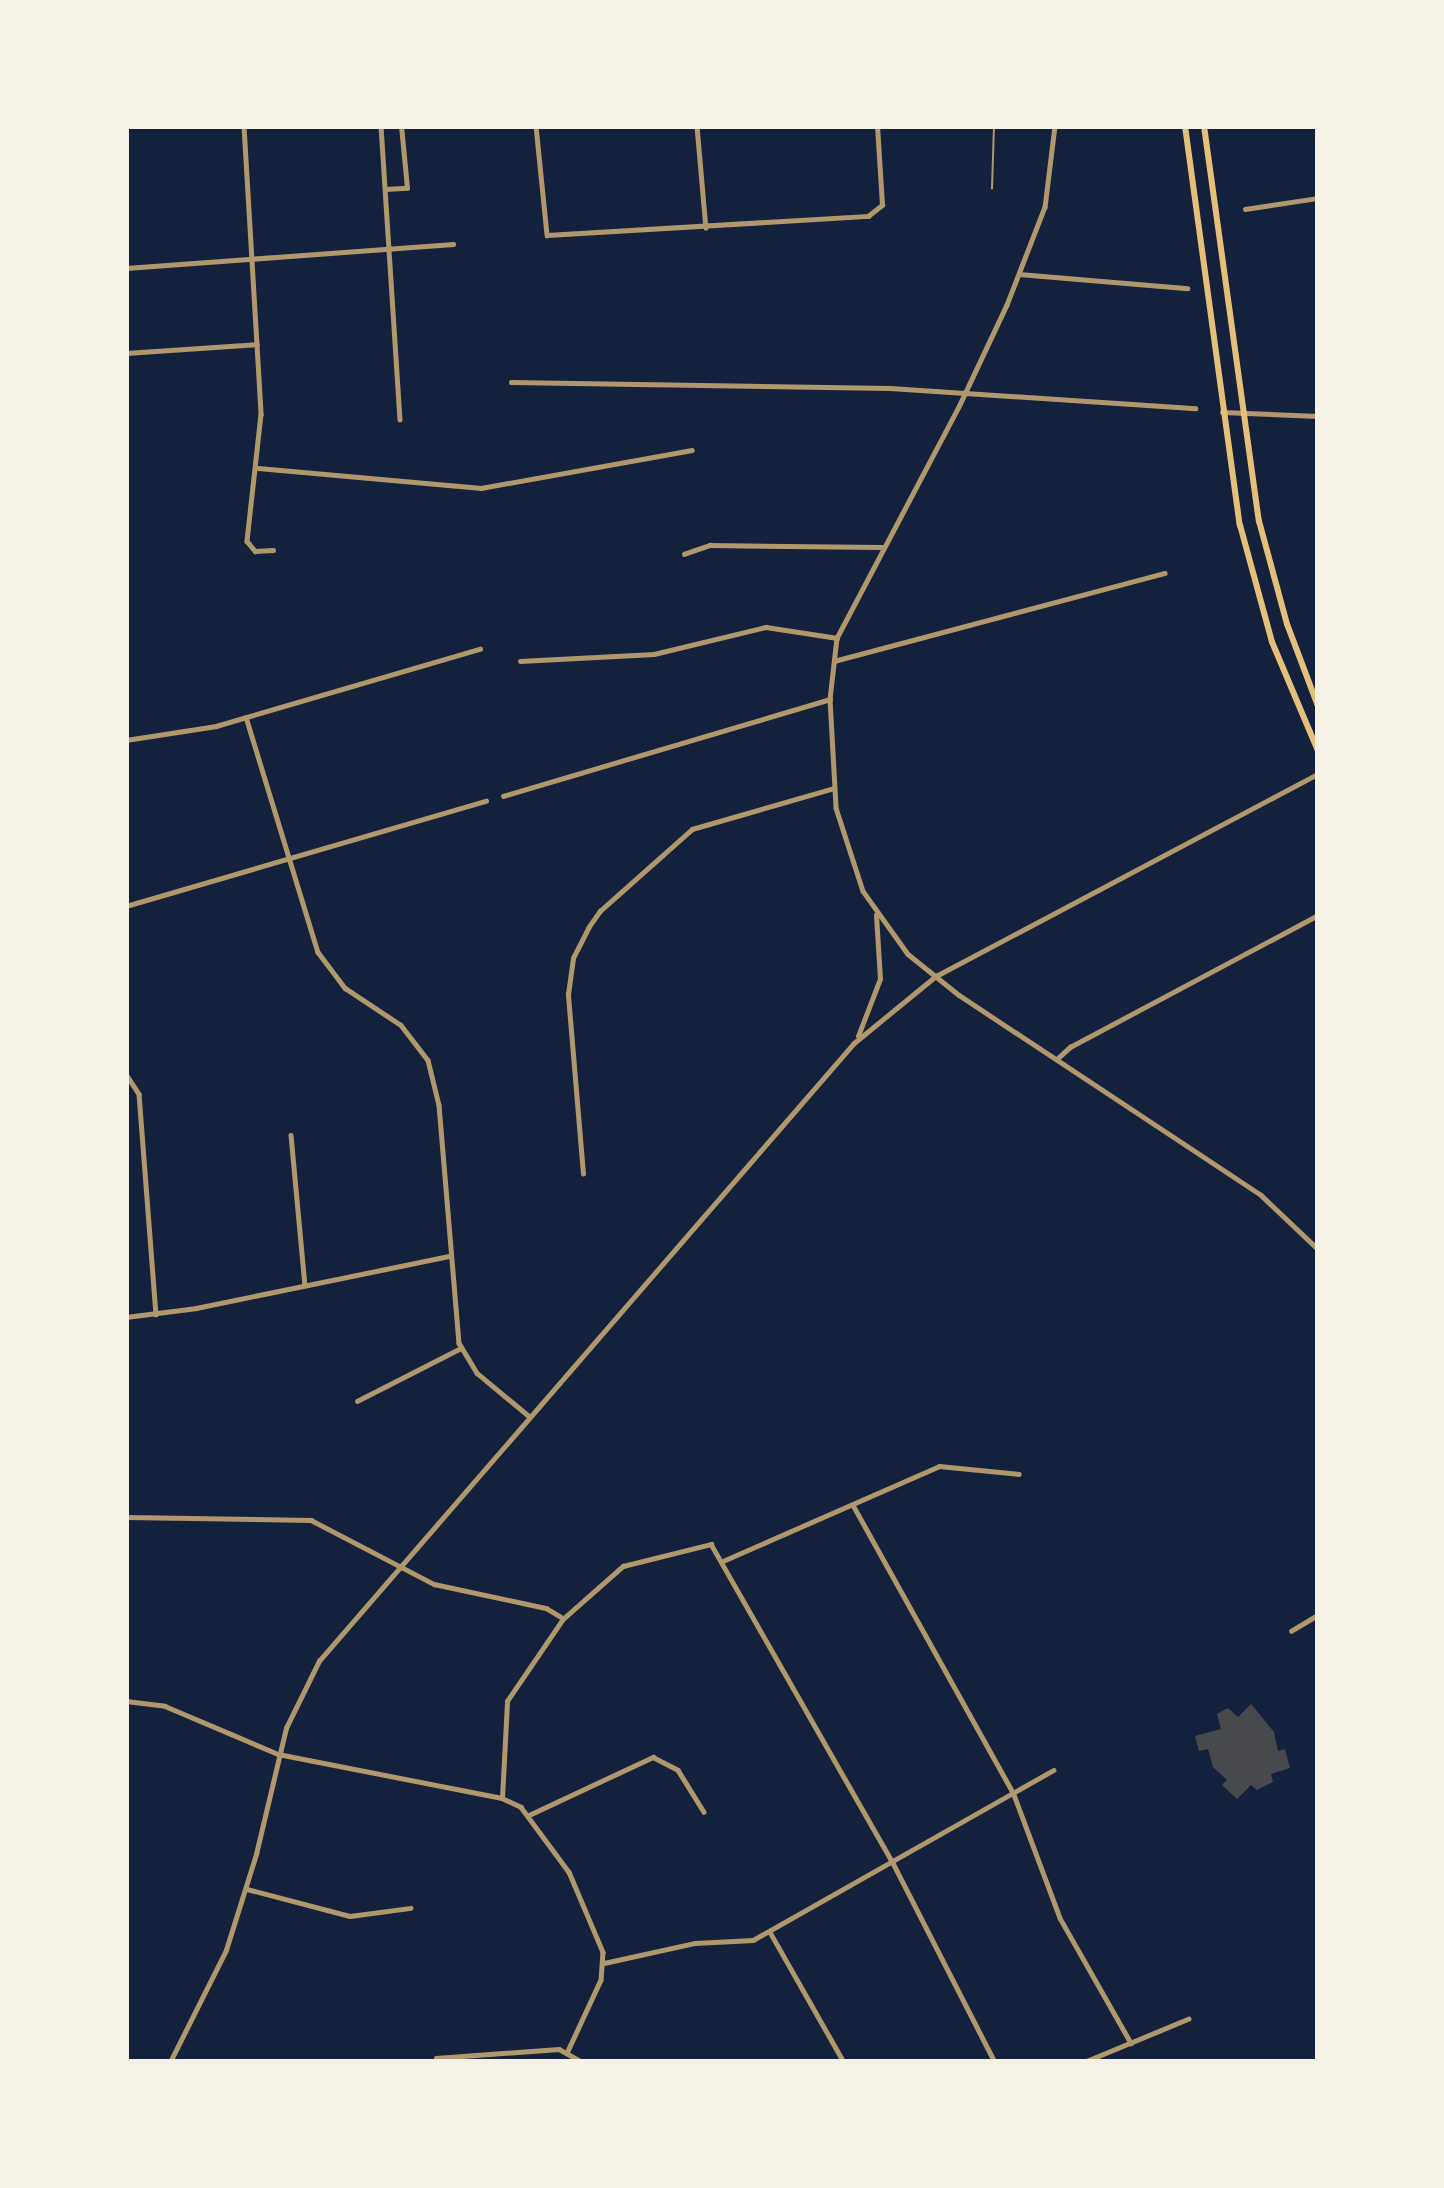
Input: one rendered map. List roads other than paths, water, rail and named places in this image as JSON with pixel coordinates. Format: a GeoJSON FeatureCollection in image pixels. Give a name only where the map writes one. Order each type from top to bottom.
{"type":"FeatureCollection","features":[{"type":"Feature","properties":{"kind":"main road"},"geometry":{"type":"LineString","coordinates":[[1185,126],[1222,412],[1257,592],[1318,751]]}},
{"type":"Feature","properties":{"kind":"main road"},"geometry":{"type":"LineString","coordinates":[[1204,126],[1241,415],[1267,555],[1318,706]]}},
{"type":"Feature","properties":{"kind":"street"},"geometry":{"type":"LineString","coordinates":[[244,126],[257,344],[258,468],[248,541],[255,551],[273,550]]}},
{"type":"Feature","properties":{"kind":"street"},"geometry":{"type":"LineString","coordinates":[[381,126],[400,419]]}},
{"type":"Feature","properties":{"kind":"street"},"geometry":{"type":"LineString","coordinates":[[385,189],[407,188],[401,126]]}},
{"type":"Feature","properties":{"kind":"street"},"geometry":{"type":"LineString","coordinates":[[536,126],[547,235],[876,214],[882,205],[877,126]]}},
{"type":"Feature","properties":{"kind":"street"},"geometry":{"type":"LineString","coordinates":[[697,126],[706,228]]}},
{"type":"Feature","properties":{"kind":"street"},"geometry":{"type":"LineString","coordinates":[[1055,126],[1045,207],[1019,274],[966,394],[837,638],[830,699],[834,788],[853,865],[876,914],[900,946],[936,976],[1262,1195],[1318,1250]]}},
{"type":"Feature","properties":{"kind":"street"},"geometry":{"type":"LineString","coordinates":[[1245,209],[1318,198]]}},
{"type":"Feature","properties":{"kind":"street"},"geometry":{"type":"LineString","coordinates":[[126,268],[453,244]]}},
{"type":"Feature","properties":{"kind":"street"},"geometry":{"type":"LineString","coordinates":[[1019,274],[1186,288]]}},
{"type":"Feature","properties":{"kind":"street"},"geometry":{"type":"LineString","coordinates":[[126,353],[257,344]]}},
{"type":"Feature","properties":{"kind":"street"},"geometry":{"type":"LineString","coordinates":[[511,382],[966,394],[1196,408]]}},
{"type":"Feature","properties":{"kind":"street"},"geometry":{"type":"LineString","coordinates":[[1222,412],[1318,416]]}},
{"type":"Feature","properties":{"kind":"street"},"geometry":{"type":"LineString","coordinates":[[258,468],[482,488],[692,450]]}},
{"type":"Feature","properties":{"kind":"street"},"geometry":{"type":"LineString","coordinates":[[684,554],[710,545],[882,547]]}},
{"type":"Feature","properties":{"kind":"street"},"geometry":{"type":"LineString","coordinates":[[832,662],[1164,573]]}},
{"type":"Feature","properties":{"kind":"street"},"geometry":{"type":"LineString","coordinates":[[520,661],[654,654],[781,626],[837,638]]}},
{"type":"Feature","properties":{"kind":"street"},"geometry":{"type":"LineString","coordinates":[[126,740],[246,717],[480,649]]}},
{"type":"Feature","properties":{"kind":"street"},"geometry":{"type":"LineString","coordinates":[[503,796],[830,699]]}},
{"type":"Feature","properties":{"kind":"street"},"geometry":{"type":"LineString","coordinates":[[246,717],[310,935],[327,969],[345,988],[401,1025],[433,1072],[460,1348],[478,1373],[529,1416]]}},
{"type":"Feature","properties":{"kind":"street"},"geometry":{"type":"LineString","coordinates":[[170,2062],[211,1984],[247,1889],[278,1754],[319,1661],[529,1416],[653,1282],[854,1043],[936,976],[1318,774]]}},
{"type":"Feature","properties":{"kind":"street"},"geometry":{"type":"LineString","coordinates":[[583,1174],[568,994],[573,958],[588,928],[615,897],[692,829],[834,788]]}},
{"type":"Feature","properties":{"kind":"street"},"geometry":{"type":"LineString","coordinates":[[126,906],[486,801]]}},
{"type":"Feature","properties":{"kind":"street"},"geometry":{"type":"LineString","coordinates":[[854,1043],[880,979],[876,914]]}},
{"type":"Feature","properties":{"kind":"street"},"geometry":{"type":"LineString","coordinates":[[1057,1059],[1070,1047],[1318,916]]}},
{"type":"Feature","properties":{"kind":"street"},"geometry":{"type":"LineString","coordinates":[[126,1074],[140,1094],[156,1314]]}},
{"type":"Feature","properties":{"kind":"street"},"geometry":{"type":"LineString","coordinates":[[291,1135],[304,1285]]}},
{"type":"Feature","properties":{"kind":"street"},"geometry":{"type":"LineString","coordinates":[[126,1316],[451,1256]]}},
{"type":"Feature","properties":{"kind":"street"},"geometry":{"type":"LineString","coordinates":[[357,1401],[460,1348]]}},
{"type":"Feature","properties":{"kind":"street"},"geometry":{"type":"LineString","coordinates":[[723,1561],[853,1505],[868,1493],[939,1466],[1019,1474]]}},
{"type":"Feature","properties":{"kind":"street"},"geometry":{"type":"LineString","coordinates":[[853,1505],[1013,1792],[1060,1918],[1131,2043]]}},
{"type":"Feature","properties":{"kind":"street"},"geometry":{"type":"LineString","coordinates":[[126,1516],[295,1517],[323,1525],[447,1588],[546,1608],[563,1618]]}},
{"type":"Feature","properties":{"kind":"street"},"geometry":{"type":"LineString","coordinates":[[502,1798],[507,1701],[563,1618],[614,1572],[637,1560],[707,1543],[723,1561],[892,1861],[994,2062]]}},
{"type":"Feature","properties":{"kind":"street"},"geometry":{"type":"LineString","coordinates":[[1292,1631],[1318,1616]]}},
{"type":"Feature","properties":{"kind":"street"},"geometry":{"type":"LineString","coordinates":[[126,1701],[165,1706],[278,1754],[502,1798],[529,1815],[578,1889],[604,1963],[568,2051]]}},
{"type":"Feature","properties":{"kind":"street"},"geometry":{"type":"LineString","coordinates":[[529,1815],[653,1757],[678,1769],[704,1812]]}},
{"type":"Feature","properties":{"kind":"street"},"geometry":{"type":"LineString","coordinates":[[604,1963],[695,1943],[743,1943],[770,1932],[1053,1771]]}},
{"type":"Feature","properties":{"kind":"street"},"geometry":{"type":"LineString","coordinates":[[247,1889],[350,1916],[410,1908]]}},
{"type":"Feature","properties":{"kind":"street"},"geometry":{"type":"LineString","coordinates":[[770,1932],[844,2062]]}},
{"type":"Feature","properties":{"kind":"street"},"geometry":{"type":"LineString","coordinates":[[1084,2062],[1188,2019]]}},
{"type":"Feature","properties":{"kind":"street"},"geometry":{"type":"LineString","coordinates":[[436,2058],[568,2051],[582,2062]]}},
{"type":"Feature","properties":{"kind":"lane"},"geometry":{"type":"LineString","coordinates":[[992,189],[994,126]]}},
{"type":"Feature","properties":{"kind":"waterway"},"geometry":{"type":"LineString","coordinates":[[126,2059],[132,2062]]}}]}
